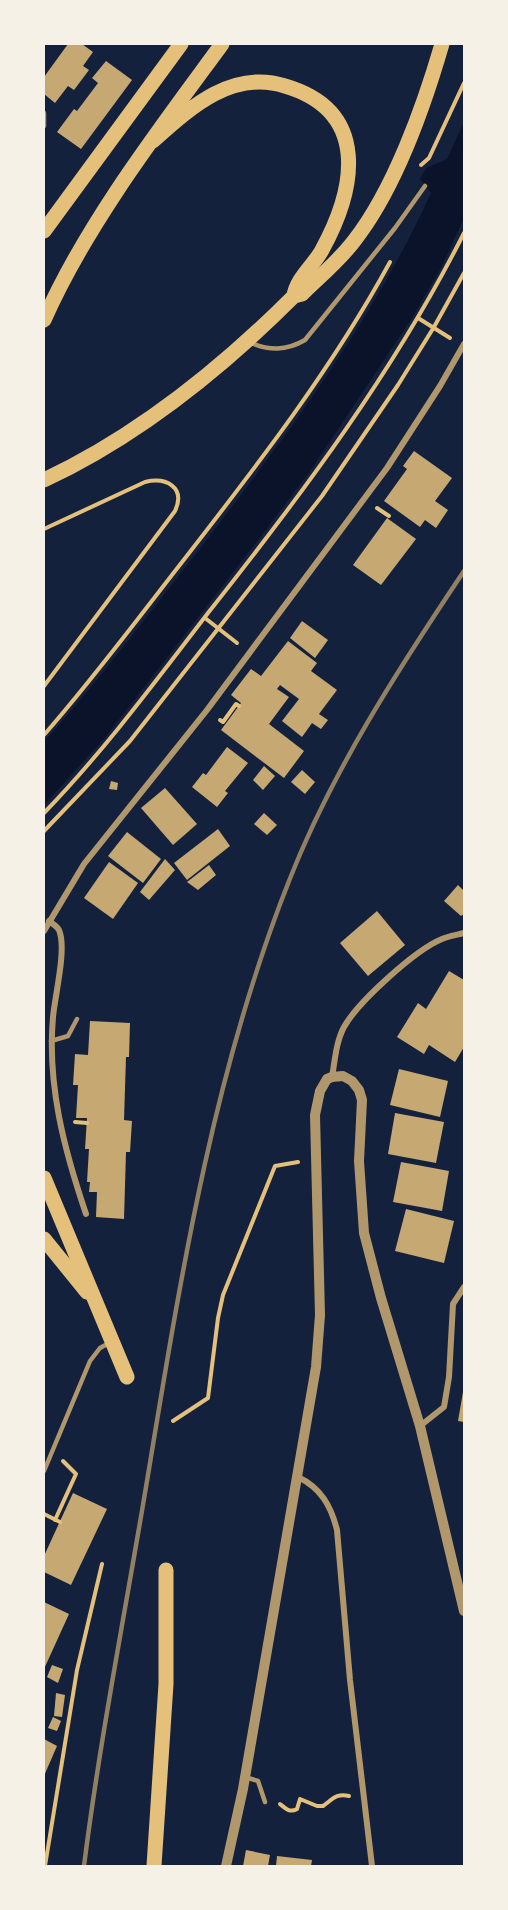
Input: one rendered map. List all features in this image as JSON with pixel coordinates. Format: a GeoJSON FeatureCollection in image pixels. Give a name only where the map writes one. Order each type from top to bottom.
{"type":"FeatureCollection","features":[{"type":"Feature","properties":{"kind":"main road"},"geometry":{"type":"LineString","coordinates":[[44,231],[181,44]]}},
{"type":"Feature","properties":{"kind":"main road"},"geometry":{"type":"LineString","coordinates":[[44,320],[101,218],[222,44]]}},
{"type":"Feature","properties":{"kind":"main road"},"geometry":{"type":"LineString","coordinates":[[44,480],[103,449],[185,392],[247,341],[294,296],[302,294],[340,257],[368,220],[393,174],[420,111],[442,44]]}},
{"type":"Feature","properties":{"kind":"main road"},"geometry":{"type":"LineString","coordinates":[[153,141],[202,100],[216,92],[241,84],[268,82],[297,89],[316,100],[331,113],[339,123],[348,148],[346,194],[321,252],[295,288],[294,296]]}},
{"type":"Feature","properties":{"kind":"main road"},"geometry":{"type":"LineString","coordinates":[[44,1178],[128,1377]]}},
{"type":"Feature","properties":{"kind":"main road"},"geometry":{"type":"LineString","coordinates":[[44,1239],[98,1305]]}},
{"type":"Feature","properties":{"kind":"main road"},"geometry":{"type":"LineString","coordinates":[[153,1866],[166,1684],[166,1570]]}},
{"type":"Feature","properties":{"kind":"street"},"geometry":{"type":"LineString","coordinates":[[44,931],[84,864],[186,737],[387,468],[465,344]]}},
{"type":"Feature","properties":{"kind":"street"},"geometry":{"type":"LineString","coordinates":[[49,921],[58,929],[62,948],[51,1041],[53,1079],[59,1121],[86,1214]]}},
{"type":"Feature","properties":{"kind":"street"},"geometry":{"type":"LineString","coordinates":[[332,1077],[338,1039],[361,1005],[425,949],[444,938],[465,933]]}},
{"type":"Feature","properties":{"kind":"street"},"geometry":{"type":"LineString","coordinates":[[226,1866],[245,1777],[314,1384],[320,1315],[315,1115],[320,1090],[327,1079],[332,1077],[343,1076],[352,1081],[359,1090],[362,1100],[359,1161],[364,1233],[420,1426],[465,1611]]}},
{"type":"Feature","properties":{"kind":"street"},"geometry":{"type":"LineString","coordinates":[[420,1426],[444,1407],[449,1377],[453,1304],[465,1287]]}},
{"type":"Feature","properties":{"kind":"street"},"geometry":{"type":"LineString","coordinates":[[298,1477],[309,1482],[321,1492],[331,1509],[337,1530],[350,1680],[372,1866]]}},
{"type":"Feature","properties":{"kind":"lane"},"geometry":{"type":"LineString","coordinates":[[44,113],[44,126]]}},
{"type":"Feature","properties":{"kind":"lane"},"geometry":{"type":"LineString","coordinates":[[247,341],[274,350],[286,349],[304,340],[395,228],[425,186]]}},
{"type":"Feature","properties":{"kind":"lane"},"geometry":{"type":"LineString","coordinates":[[51,1041],[68,1036],[78,1019]]}},
{"type":"Feature","properties":{"kind":"lane"},"geometry":{"type":"LineString","coordinates":[[44,1471],[90,1361],[100,1348],[113,1341]]}},
{"type":"Feature","properties":{"kind":"lane"},"geometry":{"type":"LineString","coordinates":[[245,1777],[258,1781],[265,1802]]}},
{"type":"Feature","properties":{"kind":"path"},"geometry":{"type":"LineString","coordinates":[[44,813],[111,738],[319,469],[418,318],[465,233]]}},
{"type":"Feature","properties":{"kind":"path"},"geometry":{"type":"LineString","coordinates":[[44,735],[96,673],[268,451],[326,368],[392,258]]}},
{"type":"Feature","properties":{"kind":"path"},"geometry":{"type":"LineString","coordinates":[[44,831],[130,741],[328,488],[371,426],[434,327],[465,273]]}},
{"type":"Feature","properties":{"kind":"path"},"geometry":{"type":"LineString","coordinates":[[418,318],[451,339]]}},
{"type":"Feature","properties":{"kind":"path"},"geometry":{"type":"LineString","coordinates":[[44,529],[145,482],[160,480],[175,489],[178,494],[179,500],[175,511],[44,686]]}},
{"type":"Feature","properties":{"kind":"path"},"geometry":{"type":"LineString","coordinates":[[372,504],[389,516]]}},
{"type":"Feature","properties":{"kind":"path"},"geometry":{"type":"LineString","coordinates":[[205,618],[233,640]]}},
{"type":"Feature","properties":{"kind":"path"},"geometry":{"type":"LineString","coordinates":[[221,720],[223,722],[236,704],[239,706]]}},
{"type":"Feature","properties":{"kind":"path"},"geometry":{"type":"LineString","coordinates":[[81,1122],[87,1123]]}},
{"type":"Feature","properties":{"kind":"path"},"geometry":{"type":"LineString","coordinates":[[173,1421],[208,1398],[223,1295],[275,1166],[302,1161]]}},
{"type":"Feature","properties":{"kind":"path"},"geometry":{"type":"LineString","coordinates":[[44,1514],[58,1521],[74,1479]]}},
{"type":"Feature","properties":{"kind":"path"},"geometry":{"type":"LineString","coordinates":[[45,1866],[77,1671],[102,1564]]}},
{"type":"Feature","properties":{"kind":"path"},"geometry":{"type":"LineString","coordinates":[[265,1802],[275,1802],[293,1811],[297,1809],[300,1798],[317,1806],[323,1806],[330,1799],[340,1795],[364,1800]]}},
{"type":"Feature","properties":{"kind":"water"},"geometry":{"type":"Polygon","coordinates":[[[464,122],[464,218],[441,268],[412,318],[313,467],[265,531],[104,739],[44,805],[44,742],[103,672],[198,551],[263,466],[325,379],[382,288],[431,193],[420,179],[426,168],[447,159],[464,122]]]}},
{"type":"Feature","properties":{"kind":"building"},"geometry":{"type":"Polygon","coordinates":[[[68,44],[82,44],[93,52],[83,66],[89,70],[74,90],[68,86],[55,103],[44,94],[44,77],[68,44]]]}},
{"type":"Feature","properties":{"kind":"building"},"geometry":{"type":"Polygon","coordinates":[[[106,61],[132,80],[81,149],[57,132],[74,109],[77,111],[98,83],[92,78],[106,61]]]}},
{"type":"Feature","properties":{"kind":"building"},"geometry":{"type":"Polygon","coordinates":[[[414,451],[452,478],[435,501],[448,510],[436,528],[425,520],[420,527],[384,501],[407,469],[403,466],[414,451]]]}},
{"type":"Feature","properties":{"kind":"building"},"geometry":{"type":"Polygon","coordinates":[[[387,518],[416,539],[381,585],[353,565],[387,518]]]}},
{"type":"Feature","properties":{"kind":"building"},"geometry":{"type":"Polygon","coordinates":[[[302,621],[328,640],[315,658],[290,638],[302,621]]]}},
{"type":"Feature","properties":{"kind":"building"},"geometry":{"type":"Polygon","coordinates":[[[288,641],[317,663],[311,671],[337,690],[319,714],[328,720],[321,729],[312,723],[302,737],[282,721],[299,699],[280,685],[277,689],[289,697],[269,724],[304,751],[284,778],[221,730],[241,703],[231,695],[251,669],[261,676],[288,641]]]}},
{"type":"Feature","properties":{"kind":"building"},"geometry":{"type":"Polygon","coordinates":[[[227,747],[248,763],[225,791],[228,793],[217,807],[192,787],[203,773],[206,775],[227,747]]]}},
{"type":"Feature","properties":{"kind":"building"},"geometry":{"type":"Polygon","coordinates":[[[264,766],[275,776],[263,790],[253,780],[264,766]]]}},
{"type":"Feature","properties":{"kind":"building"},"geometry":{"type":"Polygon","coordinates":[[[302,770],[315,782],[305,794],[291,782],[302,770]]]}},
{"type":"Feature","properties":{"kind":"building"},"geometry":{"type":"Polygon","coordinates":[[[111,781],[118,783],[117,790],[109,789],[111,781]]]}},
{"type":"Feature","properties":{"kind":"building"},"geometry":{"type":"Polygon","coordinates":[[[165,788],[197,824],[173,845],[141,808],[165,788]]]}},
{"type":"Feature","properties":{"kind":"building"},"geometry":{"type":"Polygon","coordinates":[[[264,813],[277,825],[267,835],[254,824],[264,813]]]}},
{"type":"Feature","properties":{"kind":"building"},"geometry":{"type":"Polygon","coordinates":[[[218,829],[230,846],[187,880],[174,863],[218,829]]]}},
{"type":"Feature","properties":{"kind":"building"},"geometry":{"type":"Polygon","coordinates":[[[127,832],[161,859],[143,883],[108,856],[127,832]]]}},
{"type":"Feature","properties":{"kind":"building"},"geometry":{"type":"Polygon","coordinates":[[[165,859],[175,870],[149,900],[140,892],[165,859]]]}},
{"type":"Feature","properties":{"kind":"building"},"geometry":{"type":"Polygon","coordinates":[[[109,862],[138,883],[113,919],[84,898],[109,862]]]}},
{"type":"Feature","properties":{"kind":"building"},"geometry":{"type":"Polygon","coordinates":[[[209,865],[216,875],[198,890],[187,882],[209,865]]]}},
{"type":"Feature","properties":{"kind":"building"},"geometry":{"type":"Polygon","coordinates":[[[458,885],[464,891],[464,914],[461,916],[444,901],[458,885]]]}},
{"type":"Feature","properties":{"kind":"building"},"geometry":{"type":"Polygon","coordinates":[[[377,911],[405,945],[368,976],[340,943],[377,911]]]}},
{"type":"Feature","properties":{"kind":"building"},"geometry":{"type":"Polygon","coordinates":[[[449,971],[464,980],[464,1047],[455,1062],[429,1045],[424,1054],[397,1037],[418,1003],[426,1009],[449,971]]]}},
{"type":"Feature","properties":{"kind":"building"},"geometry":{"type":"Polygon","coordinates":[[[90,1021],[130,1023],[129,1057],[126,1057],[124,1120],[132,1121],[130,1152],[126,1152],[124,1219],[96,1217],[97,1192],[89,1192],[90,1182],[87,1182],[89,1149],[85,1149],[87,1118],[76,1118],[78,1085],[73,1085],[75,1054],[88,1055],[90,1021]]]}},
{"type":"Feature","properties":{"kind":"building"},"geometry":{"type":"Polygon","coordinates":[[[399,1069],[448,1081],[440,1117],[390,1105],[399,1069]]]}},
{"type":"Feature","properties":{"kind":"building"},"geometry":{"type":"Polygon","coordinates":[[[395,1113],[444,1122],[436,1163],[388,1154],[395,1113]]]}},
{"type":"Feature","properties":{"kind":"building"},"geometry":{"type":"Polygon","coordinates":[[[401,1162],[449,1171],[442,1211],[393,1202],[401,1162]]]}},
{"type":"Feature","properties":{"kind":"building"},"geometry":{"type":"Polygon","coordinates":[[[406,1209],[454,1221],[444,1263],[395,1251],[406,1209]]]}},
{"type":"Feature","properties":{"kind":"building"},"geometry":{"type":"Polygon","coordinates":[[[464,1392],[464,1422],[458,1421],[464,1392]]]}},
{"type":"Feature","properties":{"kind":"building"},"geometry":{"type":"Polygon","coordinates":[[[73,1493],[107,1509],[71,1585],[44,1572],[44,1556],[73,1493]]]}},
{"type":"Feature","properties":{"kind":"building"},"geometry":{"type":"Polygon","coordinates":[[[44,1602],[69,1614],[44,1669],[44,1602]]]}},
{"type":"Feature","properties":{"kind":"building"},"geometry":{"type":"Polygon","coordinates":[[[52,1665],[63,1669],[58,1683],[47,1677],[52,1665]]]}},
{"type":"Feature","properties":{"kind":"building"},"geometry":{"type":"Polygon","coordinates":[[[56,1693],[65,1695],[62,1717],[54,1716],[56,1693]]]}},
{"type":"Feature","properties":{"kind":"building"},"geometry":{"type":"Polygon","coordinates":[[[53,1717],[61,1721],[57,1731],[48,1728],[53,1717]]]}},
{"type":"Feature","properties":{"kind":"building"},"geometry":{"type":"Polygon","coordinates":[[[44,1739],[57,1746],[44,1776],[44,1739]]]}},
{"type":"Feature","properties":{"kind":"building"},"geometry":{"type":"Polygon","coordinates":[[[246,1850],[270,1855],[268,1866],[243,1866],[246,1850]]]}},
{"type":"Feature","properties":{"kind":"building"},"geometry":{"type":"Polygon","coordinates":[[[277,1856],[312,1860],[311,1866],[276,1866],[277,1856]]]}},
{"type":"Feature","properties":{"kind":"railway"},"geometry":{"type":"LineString","coordinates":[[84,1866],[105,1723],[186,1256],[201,1180],[239,1029],[262,954],[289,881],[325,800],[391,683],[464,571]]}}]}
